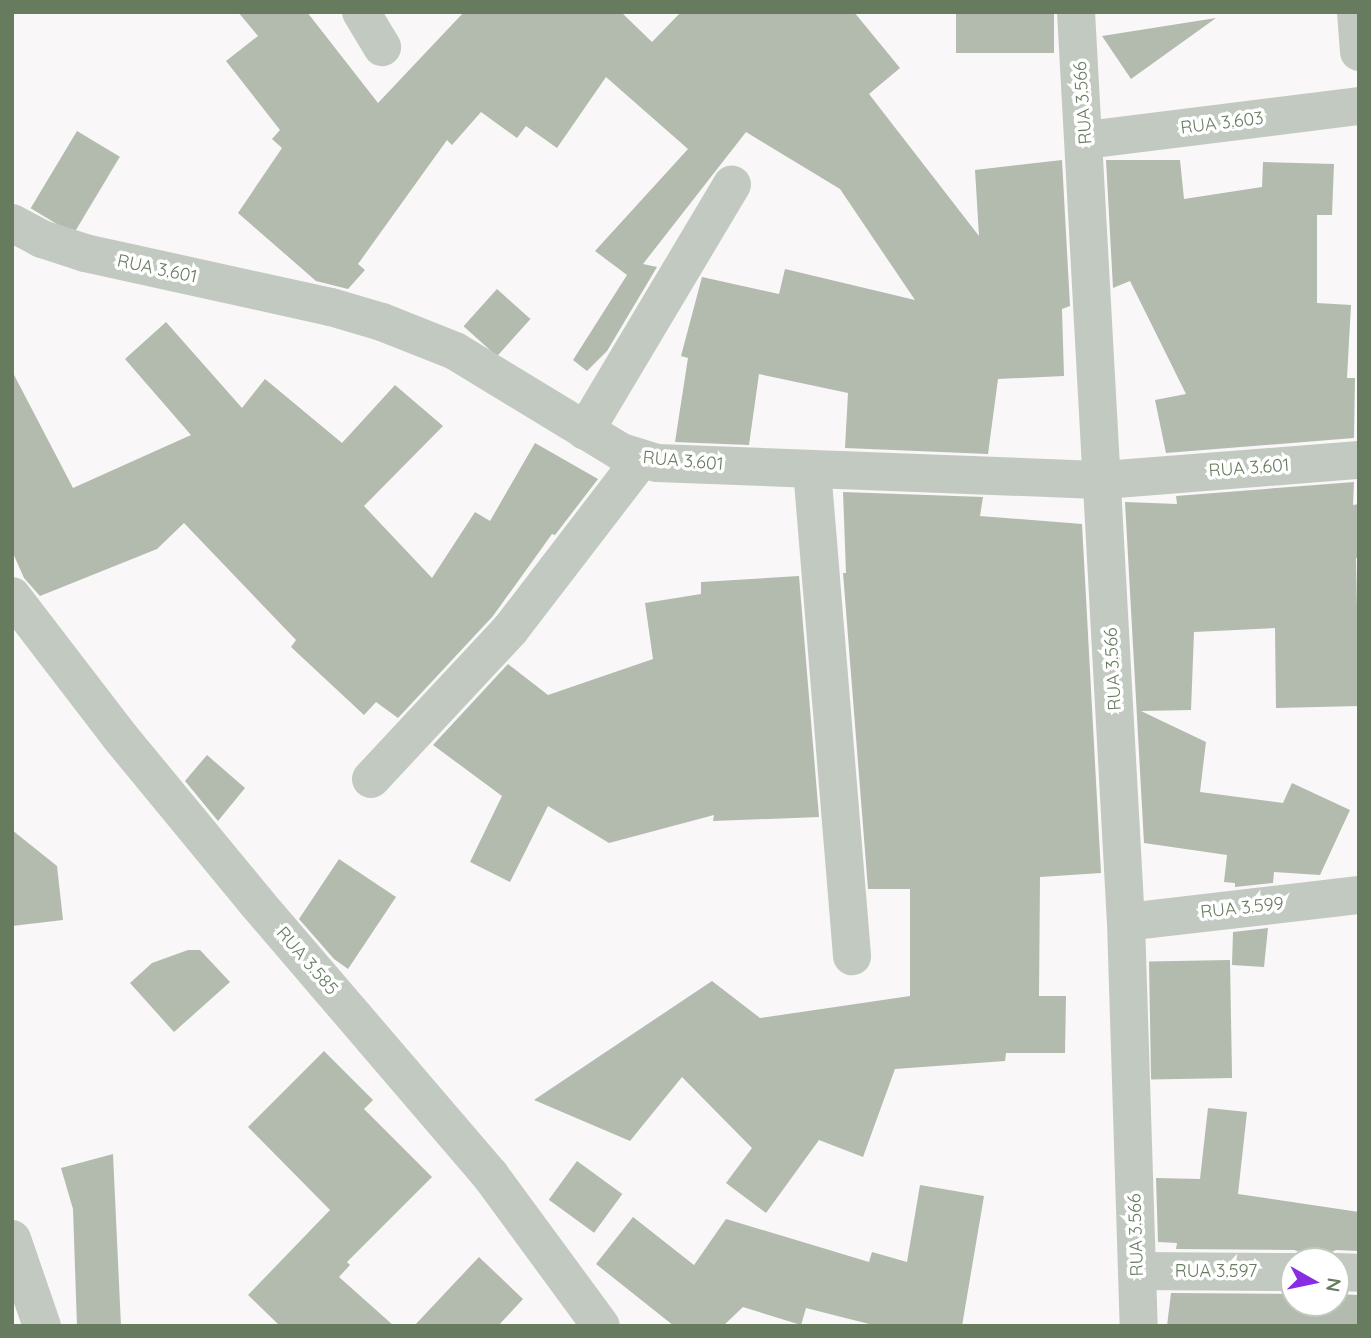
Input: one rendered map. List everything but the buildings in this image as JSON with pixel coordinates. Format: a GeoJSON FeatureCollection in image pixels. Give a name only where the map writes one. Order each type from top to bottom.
{"type":"FeatureCollection","features":[{"type":"Feature","properties":{"kind":"street"},"geometry":{"type":"LineString","coordinates":[[360,12],[382,47]]}},
{"type":"Feature","properties":{"kind":"street","name":"RUA 3.566"},"geometry":{"type":"LineString","coordinates":[[1076,12],[1086,140],[1126,922],[1139,1326]]}},
{"type":"Feature","properties":{"kind":"street"},"geometry":{"type":"LineString","coordinates":[[1356,12],[1359,51]]}},
{"type":"Feature","properties":{"kind":"street","name":"RUA 3.603"},"geometry":{"type":"LineString","coordinates":[[1086,140],[1359,106]]}},
{"type":"Feature","properties":{"kind":"street"},"geometry":{"type":"LineString","coordinates":[[585,431],[732,184]]}},
{"type":"Feature","properties":{"kind":"street","name":"RUA 3.601"},"geometry":{"type":"LineString","coordinates":[[12,223],[42,239],[85,253],[331,307],[382,323],[455,351],[621,452],[641,459],[812,469],[1104,480],[1359,460]]}},
{"type":"Feature","properties":{"kind":"street"},"geometry":{"type":"LineString","coordinates":[[371,779],[510,630],[641,459]]}},
{"type":"Feature","properties":{"kind":"street"},"geometry":{"type":"LineString","coordinates":[[812,469],[852,956]]}},
{"type":"Feature","properties":{"kind":"street","name":"RUA 3.585"},"geometry":{"type":"LineString","coordinates":[[12,596],[121,738],[239,881],[490,1175],[601,1326]]}},
{"type":"Feature","properties":{"kind":"street","name":"RUA 3.599"},"geometry":{"type":"LineString","coordinates":[[1126,922],[1359,895]]}},
{"type":"Feature","properties":{"kind":"street"},"geometry":{"type":"LineString","coordinates":[[12,1240],[42,1326]]}},
{"type":"Feature","properties":{"kind":"street","name":"RUA 3.597"},"geometry":{"type":"LineString","coordinates":[[1137,1271],[1280,1272]]}}]}
